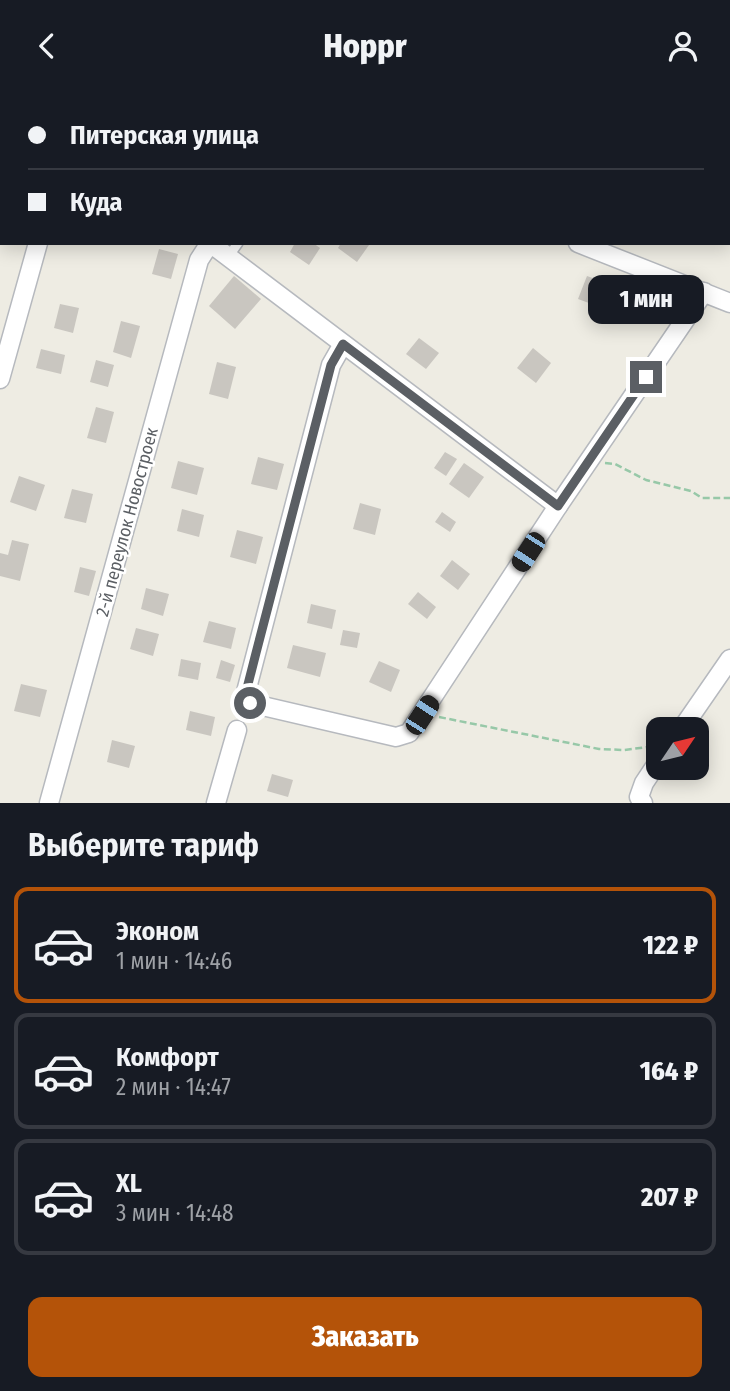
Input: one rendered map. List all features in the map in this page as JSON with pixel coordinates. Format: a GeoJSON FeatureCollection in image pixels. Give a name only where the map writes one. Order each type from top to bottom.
{"type":"FeatureCollection","features":[{"type":"Feature","properties":{"kind":"street"},"geometry":{"type":"LineString","coordinates":[[0,379],[37,245]]}},
{"type":"Feature","properties":{"kind":"street","name":"2-й переулок Новостроек"},"geometry":{"type":"LineString","coordinates":[[49,803],[199,260],[209,245]]}},
{"type":"Feature","properties":{"kind":"street"},"geometry":{"type":"LineString","coordinates":[[584,245],[730,303]]}},
{"type":"Feature","properties":{"kind":"street"},"geometry":{"type":"LineString","coordinates":[[233,250],[343,344],[558,506]]}},
{"type":"Feature","properties":{"kind":"street"},"geometry":{"type":"LineString","coordinates":[[343,344],[331,365],[247,698],[256,706],[396,737],[410,733],[558,506],[704,292]]}},
{"type":"Feature","properties":{"kind":"street"},"geometry":{"type":"LineString","coordinates":[[690,717],[730,659]]}},
{"type":"Feature","properties":{"kind":"street"},"geometry":{"type":"LineString","coordinates":[[216,803],[237,730]]}},
{"type":"Feature","properties":{"kind":"street"},"geometry":{"type":"LineString","coordinates":[[643,803],[639,797],[646,779]]}},
{"type":"Feature","properties":{"kind":"path"},"geometry":{"type":"LineString","coordinates":[[588,463],[615,464],[646,480],[676,486],[702,498],[730,498]]}},
{"type":"Feature","properties":{"kind":"path"},"geometry":{"type":"LineString","coordinates":[[422,715],[433,720],[438,717],[470,721],[599,749],[624,750],[646,746]]}},
{"type":"Feature","properties":{"kind":"building"},"geometry":{"type":"Polygon","coordinates":[[[294,245],[316,245],[320,248],[309,265],[290,252],[294,245]]]}},
{"type":"Feature","properties":{"kind":"building"},"geometry":{"type":"Polygon","coordinates":[[[340,245],[369,245],[357,262],[338,248],[340,245]]]}},
{"type":"Feature","properties":{"kind":"building"},"geometry":{"type":"Polygon","coordinates":[[[159,249],[178,254],[171,279],[152,274],[159,249]]]}},
{"type":"Feature","properties":{"kind":"building"},"geometry":{"type":"Polygon","coordinates":[[[234,276],[261,299],[235,329],[209,306],[234,276]]]}},
{"type":"Feature","properties":{"kind":"building"},"geometry":{"type":"Polygon","coordinates":[[[587,276],[620,288],[615,302],[608,299],[605,309],[578,299],[587,276]]]}},
{"type":"Feature","properties":{"kind":"building"},"geometry":{"type":"Polygon","coordinates":[[[60,304],[79,308],[73,333],[54,328],[60,304]]]}},
{"type":"Feature","properties":{"kind":"building"},"geometry":{"type":"Polygon","coordinates":[[[121,321],[140,326],[131,358],[113,352],[121,321]]]}},
{"type":"Feature","properties":{"kind":"building"},"geometry":{"type":"Polygon","coordinates":[[[419,338],[439,353],[426,369],[406,354],[419,338]]]}},
{"type":"Feature","properties":{"kind":"building"},"geometry":{"type":"Polygon","coordinates":[[[533,348],[551,363],[536,383],[517,368],[533,348]]]}},
{"type":"Feature","properties":{"kind":"building"},"geometry":{"type":"Polygon","coordinates":[[[41,349],[65,355],[61,374],[36,368],[41,349]]]}},
{"type":"Feature","properties":{"kind":"building"},"geometry":{"type":"Polygon","coordinates":[[[96,360],[114,365],[108,387],[90,382],[96,360]]]}},
{"type":"Feature","properties":{"kind":"building"},"geometry":{"type":"Polygon","coordinates":[[[217,362],[236,367],[228,399],[209,394],[217,362]]]}},
{"type":"Feature","properties":{"kind":"building"},"geometry":{"type":"Polygon","coordinates":[[[96,407],[114,412],[106,443],[87,438],[96,407]]]}},
{"type":"Feature","properties":{"kind":"building"},"geometry":{"type":"Polygon","coordinates":[[[445,452],[457,459],[446,476],[434,468],[445,452]]]}},
{"type":"Feature","properties":{"kind":"building"},"geometry":{"type":"Polygon","coordinates":[[[258,457],[284,464],[277,490],[251,484],[258,457]]]}},
{"type":"Feature","properties":{"kind":"building"},"geometry":{"type":"Polygon","coordinates":[[[178,461],[204,468],[197,495],[171,488],[178,461]]]}},
{"type":"Feature","properties":{"kind":"building"},"geometry":{"type":"Polygon","coordinates":[[[464,463],[484,477],[469,498],[449,484],[464,463]]]}},
{"type":"Feature","properties":{"kind":"building"},"geometry":{"type":"Polygon","coordinates":[[[19,476],[45,485],[36,511],[10,502],[19,476]]]}},
{"type":"Feature","properties":{"kind":"building"},"geometry":{"type":"Polygon","coordinates":[[[72,489],[93,494],[86,523],[64,518],[72,489]]]}},
{"type":"Feature","properties":{"kind":"building"},"geometry":{"type":"Polygon","coordinates":[[[360,503],[381,509],[375,535],[353,529],[360,503]]]}},
{"type":"Feature","properties":{"kind":"building"},"geometry":{"type":"Polygon","coordinates":[[[182,509],[204,515],[199,537],[177,531],[182,509]]]}},
{"type":"Feature","properties":{"kind":"building"},"geometry":{"type":"Polygon","coordinates":[[[442,512],[456,522],[450,532],[435,522],[442,512]]]}},
{"type":"Feature","properties":{"kind":"building"},"geometry":{"type":"Polygon","coordinates":[[[237,530],[263,537],[256,564],[230,557],[237,530]]]}},
{"type":"Feature","properties":{"kind":"building"},"geometry":{"type":"Polygon","coordinates":[[[12,540],[29,544],[20,581],[0,576],[0,553],[8,555],[12,540]]]}},
{"type":"Feature","properties":{"kind":"building"},"geometry":{"type":"Polygon","coordinates":[[[452,560],[470,574],[458,590],[440,576],[452,560]]]}},
{"type":"Feature","properties":{"kind":"building"},"geometry":{"type":"Polygon","coordinates":[[[80,567],[96,571],[89,596],[74,592],[80,567]]]}},
{"type":"Feature","properties":{"kind":"building"},"geometry":{"type":"Polygon","coordinates":[[[146,588],[169,594],[163,616],[141,609],[146,588]]]}},
{"type":"Feature","properties":{"kind":"building"},"geometry":{"type":"Polygon","coordinates":[[[418,592],[436,607],[427,619],[408,604],[418,592]]]}},
{"type":"Feature","properties":{"kind":"building"},"geometry":{"type":"Polygon","coordinates":[[[311,604],[336,610],[332,629],[307,623],[311,604]]]}},
{"type":"Feature","properties":{"kind":"building"},"geometry":{"type":"Polygon","coordinates":[[[209,621],[236,628],[231,649],[203,642],[209,621]]]}},
{"type":"Feature","properties":{"kind":"building"},"geometry":{"type":"Polygon","coordinates":[[[136,628],[159,634],[153,656],[130,649],[136,628]]]}},
{"type":"Feature","properties":{"kind":"building"},"geometry":{"type":"Polygon","coordinates":[[[343,630],[360,633],[357,648],[340,645],[343,630]]]}},
{"type":"Feature","properties":{"kind":"building"},"geometry":{"type":"Polygon","coordinates":[[[293,645],[326,653],[320,677],[287,668],[293,645]]]}},
{"type":"Feature","properties":{"kind":"building"},"geometry":{"type":"Polygon","coordinates":[[[181,659],[201,663],[198,680],[178,676],[181,659]]]}},
{"type":"Feature","properties":{"kind":"building"},"geometry":{"type":"Polygon","coordinates":[[[221,660],[235,665],[230,682],[216,678],[221,660]]]}},
{"type":"Feature","properties":{"kind":"building"},"geometry":{"type":"Polygon","coordinates":[[[379,661],[400,670],[391,692],[369,682],[379,661]]]}},
{"type":"Feature","properties":{"kind":"building"},"geometry":{"type":"Polygon","coordinates":[[[21,684],[47,690],[40,717],[14,711],[21,684]]]}},
{"type":"Feature","properties":{"kind":"building"},"geometry":{"type":"Polygon","coordinates":[[[190,711],[215,717],[211,736],[186,730],[190,711]]]}},
{"type":"Feature","properties":{"kind":"building"},"geometry":{"type":"Polygon","coordinates":[[[112,740],[135,746],[129,768],[107,762],[112,740]]]}},
{"type":"Feature","properties":{"kind":"building"},"geometry":{"type":"Polygon","coordinates":[[[272,774],[293,780],[288,797],[267,791],[272,774]]]}},
{"type":"Feature","properties":{"kind":"route"},"geometry":{"type":"LineString","coordinates":[[250,703],[246,692],[256,653],[331,365],[343,344],[558,506],[646,377]]}}]}
